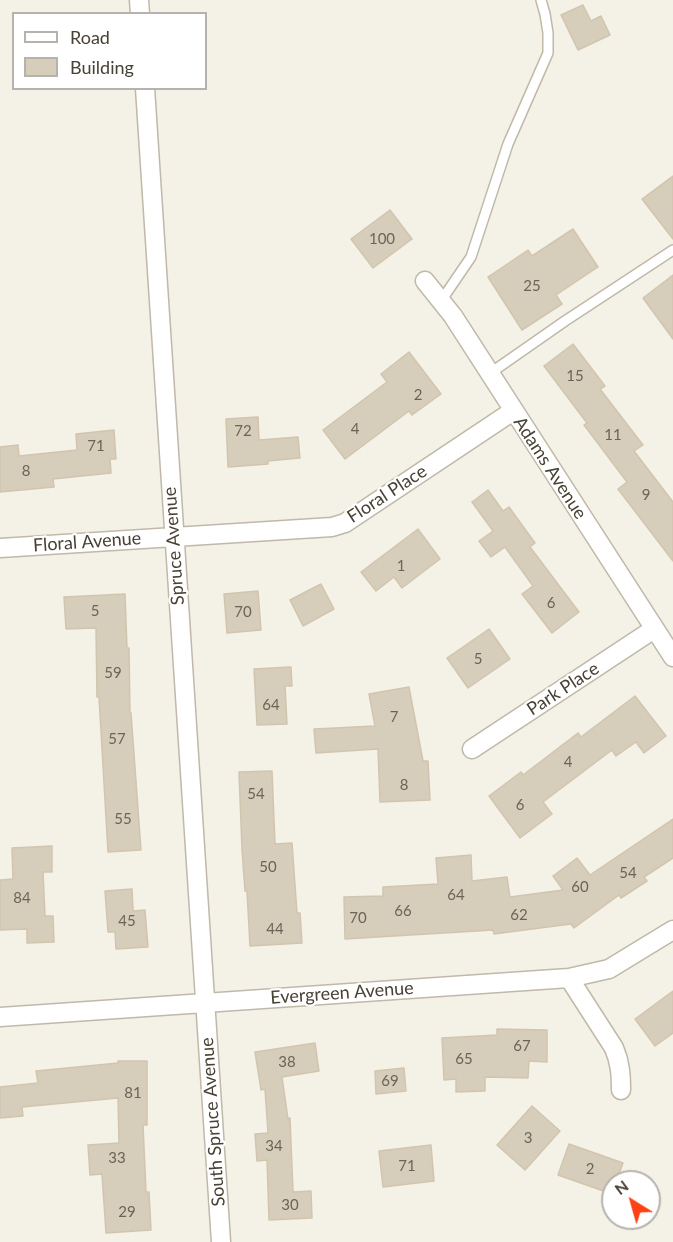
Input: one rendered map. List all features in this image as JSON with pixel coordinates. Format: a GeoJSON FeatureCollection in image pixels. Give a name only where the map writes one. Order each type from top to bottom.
{"type":"FeatureCollection","features":[{"type":"Feature","properties":{"kind":"street","name":"Spruce Avenue"},"geometry":{"type":"LineString","coordinates":[[145,90],[205,1003]]}},
{"type":"Feature","properties":{"kind":"street","name":"Adams Avenue"},"geometry":{"type":"LineString","coordinates":[[425,281],[453,316],[673,657]]}},
{"type":"Feature","properties":{"kind":"street","name":"Floral Place"},"geometry":{"type":"LineString","coordinates":[[173,537],[332,526],[345,523],[513,411]]}},
{"type":"Feature","properties":{"kind":"street","name":"Floral Avenue"},"geometry":{"type":"LineString","coordinates":[[0,548],[173,537]]}},
{"type":"Feature","properties":{"kind":"street","name":"Park Place"},"geometry":{"type":"LineString","coordinates":[[472,749],[654,629]]}},
{"type":"Feature","properties":{"kind":"street","name":"Evergreen Avenue"},"geometry":{"type":"LineString","coordinates":[[0,1017],[569,978],[609,969],[673,930]]}},
{"type":"Feature","properties":{"kind":"street"},"geometry":{"type":"LineString","coordinates":[[569,978],[614,1047],[621,1071],[621,1090]]}},
{"type":"Feature","properties":{"kind":"street","name":"South Spruce Avenue"},"geometry":{"type":"LineString","coordinates":[[205,1003],[220,1242]]}},
{"type":"Feature","properties":{"kind":"lane"},"geometry":{"type":"LineString","coordinates":[[441,301],[471,256],[508,144],[548,52],[548,33],[542,0]]}},
{"type":"Feature","properties":{"kind":"lane"},"geometry":{"type":"LineString","coordinates":[[489,374],[673,250]]}},
{"type":"Feature","properties":{"kind":"building"},"geometry":{"type":"Polygon","coordinates":[[[583,5],[591,21],[601,16],[610,35],[578,50],[561,15],[583,5]]]}},
{"type":"Feature","properties":{"kind":"building"},"geometry":{"type":"Polygon","coordinates":[[[673,176],[673,239],[642,199],[673,176]]]}},
{"type":"Feature","properties":{"kind":"building"},"geometry":{"type":"Polygon","coordinates":[[[390,210],[412,239],[373,268],[351,239],[390,210]]]}},
{"type":"Feature","properties":{"kind":"building"},"geometry":{"type":"Polygon","coordinates":[[[573,229],[598,267],[556,295],[562,304],[522,330],[488,277],[528,250],[532,256],[573,229]]]}},
{"type":"Feature","properties":{"kind":"building"},"geometry":{"type":"Polygon","coordinates":[[[673,275],[673,339],[643,298],[673,275]]]}},
{"type":"Feature","properties":{"kind":"building"},"geometry":{"type":"Polygon","coordinates":[[[573,344],[605,386],[600,389],[643,445],[634,451],[673,502],[673,561],[618,489],[627,482],[584,425],[587,423],[544,366],[573,344]]]}},
{"type":"Feature","properties":{"kind":"building"},"geometry":{"type":"Polygon","coordinates":[[[409,352],[441,394],[412,415],[409,411],[345,459],[323,430],[387,382],[381,374],[409,352]]]}},
{"type":"Feature","properties":{"kind":"building"},"geometry":{"type":"Polygon","coordinates":[[[258,417],[259,440],[298,437],[300,458],[268,461],[268,464],[228,467],[226,419],[258,417]]]}},
{"type":"Feature","properties":{"kind":"building"},"geometry":{"type":"Polygon","coordinates":[[[114,430],[116,459],[110,459],[111,473],[53,479],[54,487],[0,492],[0,447],[18,445],[19,456],[77,450],[76,434],[114,430]]]}},
{"type":"Feature","properties":{"kind":"building"},"geometry":{"type":"Polygon","coordinates":[[[488,490],[503,511],[509,507],[535,543],[530,547],[579,612],[552,633],[522,594],[533,586],[505,547],[491,557],[479,541],[493,531],[472,502],[488,490]]]}},
{"type":"Feature","properties":{"kind":"building"},"geometry":{"type":"Polygon","coordinates":[[[418,529],[440,559],[402,588],[394,577],[376,591],[361,572],[418,529]]]}},
{"type":"Feature","properties":{"kind":"building"},"geometry":{"type":"Polygon","coordinates":[[[321,584],[334,609],[303,626],[290,600],[321,584]]]}},
{"type":"Feature","properties":{"kind":"building"},"geometry":{"type":"Polygon","coordinates":[[[258,591],[261,630],[227,633],[224,594],[258,591]]]}},
{"type":"Feature","properties":{"kind":"building"},"geometry":{"type":"Polygon","coordinates":[[[125,594],[130,713],[141,850],[108,852],[99,697],[97,697],[96,628],[66,629],[64,597],[125,594]]]}},
{"type":"Feature","properties":{"kind":"building"},"geometry":{"type":"Polygon","coordinates":[[[489,629],[510,659],[468,688],[447,658],[489,629]]]}},
{"type":"Feature","properties":{"kind":"building"},"geometry":{"type":"Polygon","coordinates":[[[291,667],[292,686],[285,686],[287,724],[257,725],[254,669],[291,667]]]}},
{"type":"Feature","properties":{"kind":"building"},"geometry":{"type":"Polygon","coordinates":[[[409,687],[423,761],[428,761],[430,800],[380,802],[378,749],[316,753],[314,729],[375,726],[369,694],[409,687]]]}},
{"type":"Feature","properties":{"kind":"building"},"geometry":{"type":"Polygon","coordinates":[[[635,696],[666,736],[644,753],[636,742],[616,756],[612,750],[543,802],[552,814],[520,838],[489,796],[521,772],[523,775],[578,733],[581,737],[635,696]]]}},
{"type":"Feature","properties":{"kind":"building"},"geometry":{"type":"Polygon","coordinates":[[[272,771],[275,844],[292,843],[297,913],[300,913],[302,943],[250,946],[242,849],[239,772],[272,771]]]}},
{"type":"Feature","properties":{"kind":"building"},"geometry":{"type":"Polygon","coordinates":[[[673,819],[673,858],[644,877],[647,881],[621,898],[619,895],[574,928],[571,924],[494,934],[493,930],[345,939],[344,897],[383,896],[383,887],[438,884],[436,858],[471,855],[472,881],[507,877],[510,897],[563,890],[553,876],[577,858],[590,875],[673,819]]]}},
{"type":"Feature","properties":{"kind":"building"},"geometry":{"type":"Polygon","coordinates":[[[52,846],[52,872],[43,872],[45,916],[53,916],[54,942],[27,943],[27,929],[0,930],[0,880],[13,879],[12,848],[52,846]]]}},
{"type":"Feature","properties":{"kind":"building"},"geometry":{"type":"Polygon","coordinates":[[[132,889],[133,911],[145,910],[148,947],[116,949],[115,932],[108,932],[105,891],[132,889]]]}},
{"type":"Feature","properties":{"kind":"building"},"geometry":{"type":"Polygon","coordinates":[[[673,991],[673,1033],[655,1046],[635,1019],[673,991]]]}},
{"type":"Feature","properties":{"kind":"building"},"geometry":{"type":"Polygon","coordinates":[[[497,1029],[547,1030],[547,1062],[529,1061],[528,1078],[485,1077],[485,1091],[456,1092],[456,1079],[444,1080],[442,1038],[497,1035],[497,1029]]]}},
{"type":"Feature","properties":{"kind":"building"},"geometry":{"type":"Polygon","coordinates":[[[315,1043],[319,1071],[282,1077],[288,1119],[290,1118],[293,1192],[311,1191],[312,1218],[269,1220],[267,1160],[257,1161],[255,1134],[268,1133],[265,1089],[261,1090],[255,1052],[315,1043]]]}},
{"type":"Feature","properties":{"kind":"building"},"geometry":{"type":"Polygon","coordinates":[[[118,1061],[147,1061],[147,1125],[143,1125],[146,1192],[149,1192],[151,1230],[106,1233],[102,1174],[90,1175],[88,1145],[119,1143],[118,1098],[22,1107],[23,1116],[0,1118],[0,1087],[38,1083],[36,1071],[118,1063],[118,1061]]]}},
{"type":"Feature","properties":{"kind":"building"},"geometry":{"type":"Polygon","coordinates":[[[404,1068],[406,1091],[376,1094],[375,1071],[404,1068]]]}},
{"type":"Feature","properties":{"kind":"building"},"geometry":{"type":"Polygon","coordinates":[[[532,1106],[560,1131],[525,1170],[497,1145],[532,1106]]]}},
{"type":"Feature","properties":{"kind":"building"},"geometry":{"type":"Polygon","coordinates":[[[569,1144],[623,1163],[620,1170],[601,1170],[601,1190],[558,1175],[569,1144]]]}},
{"type":"Feature","properties":{"kind":"building"},"geometry":{"type":"Polygon","coordinates":[[[431,1145],[434,1181],[383,1187],[379,1151],[431,1145]]]}}]}
